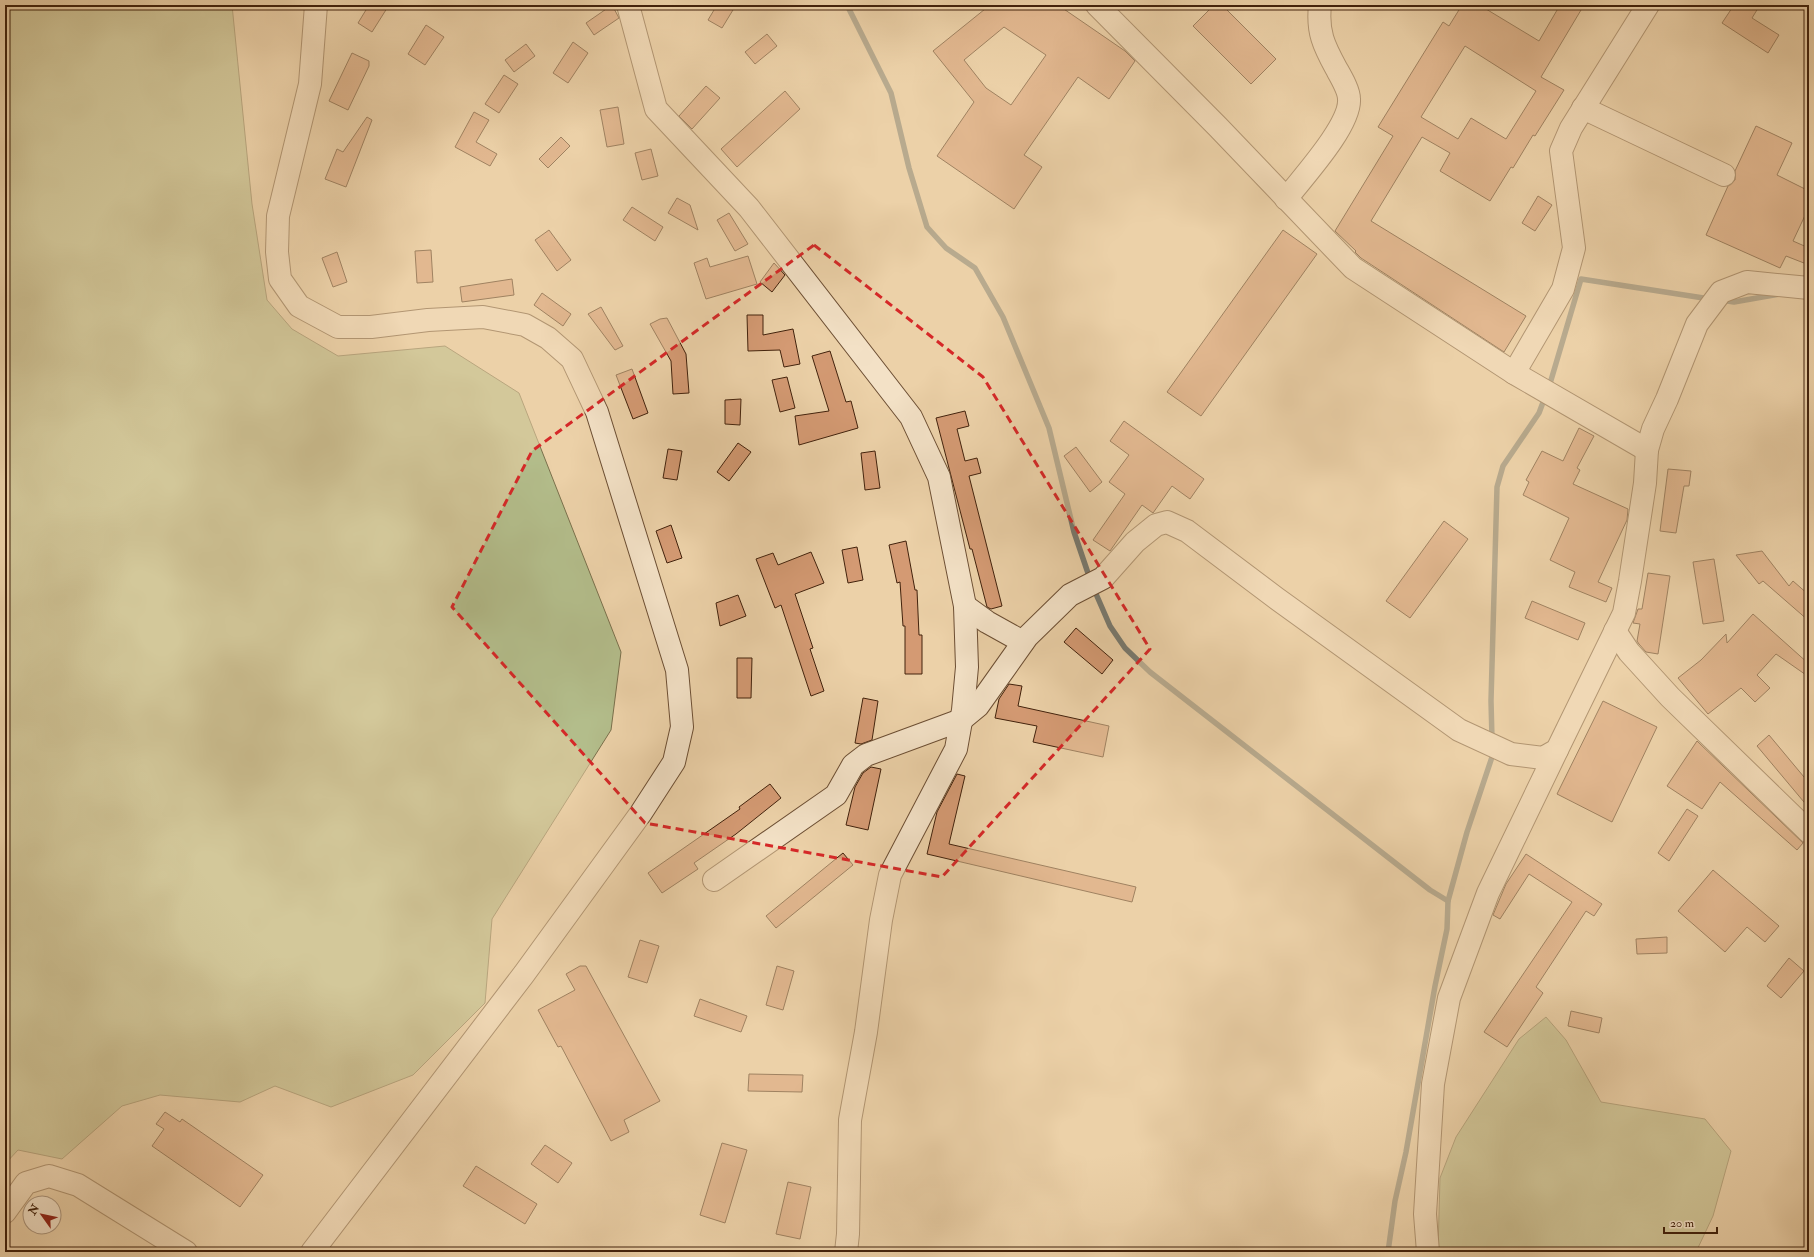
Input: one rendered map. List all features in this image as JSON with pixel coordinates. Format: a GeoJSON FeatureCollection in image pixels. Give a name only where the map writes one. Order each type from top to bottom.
{"type":"FeatureCollection","features":[{"type":"Feature","properties":{"kind":"street"},"geometry":{"type":"LineString","coordinates":[[312,1252],[524,974],[641,813],[674,762],[682,727],[677,670],[597,412],[572,359],[548,338],[525,325],[483,317],[428,320],[371,327],[338,327],[299,306],[280,279],[277,252],[278,216],[310,84],[316,5]]}},
{"type":"Feature","properties":{"kind":"street"},"geometry":{"type":"LineString","coordinates":[[628,5],[656,109],[749,208],[911,417],[939,477],[965,606],[967,667],[956,749],[890,875],[881,920],[866,1032],[850,1120],[848,1234],[846,1252]]}},
{"type":"Feature","properties":{"kind":"street"},"geometry":{"type":"LineString","coordinates":[[1097,5],[1353,268],[1514,373],[1647,450]]}},
{"type":"Feature","properties":{"kind":"street"},"geometry":{"type":"LineString","coordinates":[[1286,198],[1333,138],[1347,115],[1350,99],[1322,42],[1320,5]]}},
{"type":"Feature","properties":{"kind":"street"},"geometry":{"type":"LineString","coordinates":[[1514,373],[1563,289],[1574,248],[1561,151],[1571,128],[1648,5]]}},
{"type":"Feature","properties":{"kind":"street"},"geometry":{"type":"LineString","coordinates":[[1583,108],[1724,175]]}},
{"type":"Feature","properties":{"kind":"street"},"geometry":{"type":"LineString","coordinates":[[1428,1252],[1425,1214],[1433,1084],[1449,998],[1488,893],[1624,613],[1645,483],[1647,450],[1653,429],[1667,399],[1697,324],[1721,292],[1747,282],[1809,288]]}},
{"type":"Feature","properties":{"kind":"street"},"geometry":{"type":"LineString","coordinates":[[714,880],[836,795],[853,766],[866,755],[961,720],[978,706],[1023,642],[1070,595],[1103,578],[1135,542],[1156,525],[1167,522],[1187,531],[1276,598],[1459,730],[1511,754],[1544,758],[1557,750]]}},
{"type":"Feature","properties":{"kind":"street"},"geometry":{"type":"LineString","coordinates":[[965,606],[987,622],[1023,642]]}},
{"type":"Feature","properties":{"kind":"street"},"geometry":{"type":"LineString","coordinates":[[1615,631],[1629,652],[1670,697],[1809,832]]}},
{"type":"Feature","properties":{"kind":"street"},"geometry":{"type":"LineString","coordinates":[[5,1212],[26,1183],[49,1176],[78,1185],[186,1252]]}},
{"type":"Feature","properties":{"kind":"highlighted area"},"geometry":{"type":"Polygon","coordinates":[[[814,245],[983,377],[1150,649],[942,877],[645,823],[452,607],[532,451],[814,245]]]}},
{"type":"Feature","properties":{"kind":"green space"},"geometry":{"type":"Polygon","coordinates":[[[5,5],[232,5],[252,204],[267,300],[292,329],[338,356],[445,346],[519,393],[621,652],[611,730],[492,919],[485,1003],[413,1075],[331,1107],[275,1086],[240,1102],[160,1095],[122,1106],[62,1159],[18,1150],[5,1164],[5,5]]]}},
{"type":"Feature","properties":{"kind":"green space"},"geometry":{"type":"Polygon","coordinates":[[[1546,1017],[1566,1040],[1601,1102],[1705,1119],[1731,1151],[1713,1216],[1696,1252],[1438,1252],[1440,1178],[1456,1137],[1519,1039],[1546,1017]]]}},
{"type":"Feature","properties":{"kind":"building"},"geometry":{"type":"Polygon","coordinates":[[[369,5],[389,5],[372,32],[358,23],[369,5]]]}},
{"type":"Feature","properties":{"kind":"building"},"geometry":{"type":"Polygon","coordinates":[[[612,5],[619,18],[594,35],[586,23],[612,5]]]}},
{"type":"Feature","properties":{"kind":"building"},"geometry":{"type":"Polygon","coordinates":[[[717,5],[736,5],[722,28],[708,20],[717,5]]]}},
{"type":"Feature","properties":{"kind":"building"},"geometry":{"type":"Polygon","coordinates":[[[990,5],[1058,5],[1125,51],[1135,61],[1109,99],[1078,77],[1024,155],[1042,167],[1014,209],[937,156],[974,102],[933,51],[990,5]],[[1004,27],[964,60],[986,88],[1011,105],[1046,55],[1004,27]]]}},
{"type":"Feature","properties":{"kind":"building"},"geometry":{"type":"Polygon","coordinates":[[[1214,5],[1222,5],[1276,59],[1251,84],[1193,26],[1214,5]]]}},
{"type":"Feature","properties":{"kind":"building"},"geometry":{"type":"Polygon","coordinates":[[[1462,5],[1488,5],[1486,9],[1539,41],[1560,5],[1584,5],[1541,77],[1564,90],[1535,136],[1533,135],[1513,168],[1511,167],[1490,201],[1440,171],[1450,153],[1422,137],[1371,221],[1526,316],[1504,352],[1361,258],[1355,252],[1356,251],[1335,231],[1393,136],[1378,127],[1443,22],[1449,26],[1462,5]],[[1465,46],[1421,117],[1458,139],[1471,118],[1506,139],[1536,91],[1465,46]]]}},
{"type":"Feature","properties":{"kind":"building"},"geometry":{"type":"Polygon","coordinates":[[[1734,5],[1760,5],[1752,18],[1779,35],[1768,53],[1722,23],[1734,5]]]}},
{"type":"Feature","properties":{"kind":"building"},"geometry":{"type":"Polygon","coordinates":[[[426,25],[444,37],[425,65],[408,54],[426,25]]]}},
{"type":"Feature","properties":{"kind":"building"},"geometry":{"type":"Polygon","coordinates":[[[767,34],[777,46],[755,64],[745,52],[767,34]]]}},
{"type":"Feature","properties":{"kind":"building"},"geometry":{"type":"Polygon","coordinates":[[[573,42],[588,53],[568,83],[553,73],[573,42]]]}},
{"type":"Feature","properties":{"kind":"building"},"geometry":{"type":"Polygon","coordinates":[[[526,44],[535,56],[514,72],[505,60],[526,44]]]}},
{"type":"Feature","properties":{"kind":"building"},"geometry":{"type":"Polygon","coordinates":[[[352,53],[369,61],[369,66],[348,110],[329,101],[352,53]]]}},
{"type":"Feature","properties":{"kind":"building"},"geometry":{"type":"Polygon","coordinates":[[[504,75],[518,84],[499,113],[485,104],[504,75]]]}},
{"type":"Feature","properties":{"kind":"building"},"geometry":{"type":"Polygon","coordinates":[[[706,86],[720,98],[692,129],[679,116],[706,86]]]}},
{"type":"Feature","properties":{"kind":"building"},"geometry":{"type":"Polygon","coordinates":[[[785,91],[800,109],[737,167],[721,149],[785,91]]]}},
{"type":"Feature","properties":{"kind":"building"},"geometry":{"type":"Polygon","coordinates":[[[618,107],[624,144],[607,147],[600,110],[618,107]]]}},
{"type":"Feature","properties":{"kind":"building"},"geometry":{"type":"Polygon","coordinates":[[[474,112],[489,120],[476,142],[497,154],[490,166],[455,147],[474,112]]]}},
{"type":"Feature","properties":{"kind":"building"},"geometry":{"type":"Polygon","coordinates":[[[367,117],[372,120],[346,187],[325,179],[337,149],[343,152],[367,117]]]}},
{"type":"Feature","properties":{"kind":"building"},"geometry":{"type":"Polygon","coordinates":[[[1756,126],[1792,143],[1777,175],[1809,191],[1809,207],[1793,241],[1809,248],[1809,265],[1786,256],[1780,268],[1706,235],[1728,186],[1735,180],[1735,171],[1756,126]]]}},
{"type":"Feature","properties":{"kind":"building"},"geometry":{"type":"Polygon","coordinates":[[[561,137],[570,146],[548,168],[539,159],[561,137]]]}},
{"type":"Feature","properties":{"kind":"building"},"geometry":{"type":"Polygon","coordinates":[[[651,149],[658,176],[642,180],[635,153],[651,149]]]}},
{"type":"Feature","properties":{"kind":"building"},"geometry":{"type":"Polygon","coordinates":[[[1538,196],[1552,205],[1535,231],[1522,223],[1538,196]]]}},
{"type":"Feature","properties":{"kind":"building"},"geometry":{"type":"Polygon","coordinates":[[[677,198],[690,205],[698,230],[668,213],[677,198]]]}},
{"type":"Feature","properties":{"kind":"building"},"geometry":{"type":"Polygon","coordinates":[[[632,207],[663,227],[655,241],[623,220],[632,207]]]}},
{"type":"Feature","properties":{"kind":"building"},"geometry":{"type":"Polygon","coordinates":[[[729,213],[748,244],[735,251],[717,220],[729,213]]]}},
{"type":"Feature","properties":{"kind":"building"},"geometry":{"type":"Polygon","coordinates":[[[549,230],[571,260],[557,271],[535,240],[549,230]]]}},
{"type":"Feature","properties":{"kind":"building"},"geometry":{"type":"Polygon","coordinates":[[[1283,230],[1317,254],[1201,416],[1167,392],[1283,230]]]}},
{"type":"Feature","properties":{"kind":"building"},"geometry":{"type":"Polygon","coordinates":[[[431,250],[433,282],[417,283],[415,251],[431,250]]]}},
{"type":"Feature","properties":{"kind":"building"},"geometry":{"type":"Polygon","coordinates":[[[337,252],[347,282],[333,287],[322,258],[337,252]]]}},
{"type":"Feature","properties":{"kind":"building"},"geometry":{"type":"Polygon","coordinates":[[[748,256],[757,284],[706,299],[694,263],[707,258],[710,267],[748,256]]]}},
{"type":"Feature","properties":{"kind":"building"},"geometry":{"type":"Polygon","coordinates":[[[774,263],[785,275],[772,292],[760,282],[774,263]]]}},
{"type":"Feature","properties":{"kind":"building"},"geometry":{"type":"Polygon","coordinates":[[[512,279],[514,295],[462,302],[460,287],[512,279]]]}},
{"type":"Feature","properties":{"kind":"building"},"geometry":{"type":"Polygon","coordinates":[[[542,293],[571,314],[563,326],[534,305],[542,293]]]}},
{"type":"Feature","properties":{"kind":"building"},"geometry":{"type":"Polygon","coordinates":[[[601,307],[623,346],[615,350],[588,314],[601,307]]]}},
{"type":"Feature","properties":{"kind":"building"},"geometry":{"type":"Polygon","coordinates":[[[747,315],[763,315],[763,335],[793,329],[800,364],[784,367],[780,350],[748,351],[747,315]]]}},
{"type":"Feature","properties":{"kind":"building"},"geometry":{"type":"Polygon","coordinates":[[[667,318],[686,354],[689,393],[673,394],[671,361],[650,324],[660,319],[667,318]]]}},
{"type":"Feature","properties":{"kind":"building"},"geometry":{"type":"Polygon","coordinates":[[[830,351],[846,402],[851,401],[858,428],[799,445],[795,416],[829,411],[812,356],[830,351]]]}},
{"type":"Feature","properties":{"kind":"building"},"geometry":{"type":"Polygon","coordinates":[[[632,369],[648,413],[633,419],[616,375],[632,369]]]}},
{"type":"Feature","properties":{"kind":"building"},"geometry":{"type":"Polygon","coordinates":[[[787,377],[795,408],[780,412],[772,380],[787,377]]]}},
{"type":"Feature","properties":{"kind":"building"},"geometry":{"type":"Polygon","coordinates":[[[741,399],[740,425],[725,424],[725,400],[741,399]]]}},
{"type":"Feature","properties":{"kind":"building"},"geometry":{"type":"Polygon","coordinates":[[[965,411],[969,426],[957,429],[965,461],[977,458],[981,473],[969,476],[1002,606],[991,609],[987,607],[972,549],[970,549],[936,418],[965,411]]]}},
{"type":"Feature","properties":{"kind":"building"},"geometry":{"type":"Polygon","coordinates":[[[1124,421],[1204,479],[1190,499],[1172,486],[1153,513],[1142,505],[1110,551],[1093,540],[1125,494],[1109,482],[1129,455],[1110,441],[1124,421]]]}},
{"type":"Feature","properties":{"kind":"building"},"geometry":{"type":"Polygon","coordinates":[[[1579,428],[1594,436],[1577,468],[1580,470],[1573,484],[1628,509],[1627,520],[1598,582],[1612,588],[1606,602],[1569,587],[1575,572],[1550,560],[1569,518],[1523,495],[1529,482],[1526,480],[1542,451],[1563,461],[1579,428]]]}},
{"type":"Feature","properties":{"kind":"building"},"geometry":{"type":"Polygon","coordinates":[[[738,443],[751,452],[729,481],[717,472],[738,443]]]}},
{"type":"Feature","properties":{"kind":"building"},"geometry":{"type":"Polygon","coordinates":[[[1076,447],[1102,482],[1090,492],[1064,456],[1076,447]]]}},
{"type":"Feature","properties":{"kind":"building"},"geometry":{"type":"Polygon","coordinates":[[[668,449],[682,451],[677,480],[663,478],[668,449]]]}},
{"type":"Feature","properties":{"kind":"building"},"geometry":{"type":"Polygon","coordinates":[[[875,451],[880,488],[865,490],[861,453],[875,451]]]}},
{"type":"Feature","properties":{"kind":"building"},"geometry":{"type":"Polygon","coordinates":[[[1668,469],[1691,471],[1689,486],[1684,486],[1676,533],[1660,531],[1668,469]]]}},
{"type":"Feature","properties":{"kind":"building"},"geometry":{"type":"Polygon","coordinates":[[[1444,521],[1468,539],[1410,618],[1386,601],[1444,521]]]}},
{"type":"Feature","properties":{"kind":"building"},"geometry":{"type":"Polygon","coordinates":[[[671,525],[682,558],[667,563],[656,531],[671,525]]]}},
{"type":"Feature","properties":{"kind":"building"},"geometry":{"type":"Polygon","coordinates":[[[906,541],[915,590],[917,590],[919,635],[922,635],[922,674],[905,674],[905,626],[903,626],[900,582],[897,583],[889,545],[906,541]]]}},
{"type":"Feature","properties":{"kind":"building"},"geometry":{"type":"Polygon","coordinates":[[[857,547],[863,580],[848,583],[842,550],[857,547]]]}},
{"type":"Feature","properties":{"kind":"building"},"geometry":{"type":"Polygon","coordinates":[[[1762,551],[1789,586],[1793,581],[1809,595],[1809,621],[1763,581],[1759,584],[1736,555],[1762,551]]]}},
{"type":"Feature","properties":{"kind":"building"},"geometry":{"type":"Polygon","coordinates":[[[811,552],[824,583],[795,594],[813,648],[810,649],[824,691],[811,696],[781,605],[775,608],[756,559],[773,553],[778,565],[811,552]]]}},
{"type":"Feature","properties":{"kind":"building"},"geometry":{"type":"Polygon","coordinates":[[[1714,559],[1724,621],[1703,624],[1693,562],[1714,559]]]}},
{"type":"Feature","properties":{"kind":"building"},"geometry":{"type":"Polygon","coordinates":[[[1648,573],[1670,576],[1658,654],[1646,652],[1639,644],[1637,641],[1640,624],[1633,623],[1638,609],[1642,609],[1648,573]]]}},
{"type":"Feature","properties":{"kind":"building"},"geometry":{"type":"Polygon","coordinates":[[[738,595],[746,616],[720,626],[716,603],[738,595]]]}},
{"type":"Feature","properties":{"kind":"building"},"geometry":{"type":"Polygon","coordinates":[[[1532,601],[1585,623],[1578,640],[1525,618],[1532,601]]]}},
{"type":"Feature","properties":{"kind":"building"},"geometry":{"type":"Polygon","coordinates":[[[1753,614],[1809,664],[1809,677],[1776,654],[1757,675],[1770,688],[1755,702],[1741,688],[1708,714],[1678,678],[1701,660],[1726,634],[1727,643],[1753,614]]]}},
{"type":"Feature","properties":{"kind":"building"},"geometry":{"type":"Polygon","coordinates":[[[1076,628],[1113,660],[1102,674],[1064,642],[1076,628]]]}},
{"type":"Feature","properties":{"kind":"building"},"geometry":{"type":"Polygon","coordinates":[[[737,658],[752,658],[751,698],[737,698],[737,658]]]}},
{"type":"Feature","properties":{"kind":"building"},"geometry":{"type":"Polygon","coordinates":[[[1009,684],[1022,686],[1018,706],[1109,726],[1103,757],[1033,742],[1037,726],[995,718],[999,699],[1009,684]]]}},
{"type":"Feature","properties":{"kind":"building"},"geometry":{"type":"Polygon","coordinates":[[[863,698],[878,701],[872,740],[861,744],[855,743],[863,698]]]}},
{"type":"Feature","properties":{"kind":"building"},"geometry":{"type":"Polygon","coordinates":[[[1603,701],[1657,727],[1612,822],[1557,794],[1603,701]]]}},
{"type":"Feature","properties":{"kind":"building"},"geometry":{"type":"Polygon","coordinates":[[[1769,735],[1809,783],[1809,808],[1757,746],[1769,735]]]}},
{"type":"Feature","properties":{"kind":"building"},"geometry":{"type":"Polygon","coordinates":[[[1697,741],[1803,843],[1797,850],[1720,782],[1702,809],[1667,786],[1697,741]]]}},
{"type":"Feature","properties":{"kind":"building"},"geometry":{"type":"Polygon","coordinates":[[[871,767],[881,769],[868,830],[846,825],[855,787],[863,773],[871,767]]]}},
{"type":"Feature","properties":{"kind":"building"},"geometry":{"type":"Polygon","coordinates":[[[957,774],[965,776],[949,844],[1136,887],[1132,902],[927,854],[937,812],[957,774]]]}},
{"type":"Feature","properties":{"kind":"building"},"geometry":{"type":"Polygon","coordinates":[[[770,784],[781,798],[736,834],[694,863],[698,869],[662,893],[648,873],[740,809],[739,807],[770,784]]]}},
{"type":"Feature","properties":{"kind":"building"},"geometry":{"type":"Polygon","coordinates":[[[1687,809],[1698,816],[1669,861],[1658,853],[1687,809]]]}},
{"type":"Feature","properties":{"kind":"building"},"geometry":{"type":"Polygon","coordinates":[[[843,853],[853,865],[776,928],[766,916],[843,853]]]}},
{"type":"Feature","properties":{"kind":"building"},"geometry":{"type":"Polygon","coordinates":[[[1526,854],[1602,904],[1594,916],[1586,911],[1536,987],[1543,993],[1507,1047],[1484,1032],[1572,902],[1529,874],[1500,919],[1493,915],[1506,884],[1526,854]]]}},
{"type":"Feature","properties":{"kind":"building"},"geometry":{"type":"Polygon","coordinates":[[[1713,870],[1779,926],[1765,942],[1747,927],[1725,952],[1678,911],[1713,870]]]}},
{"type":"Feature","properties":{"kind":"building"},"geometry":{"type":"Polygon","coordinates":[[[1667,937],[1667,953],[1637,954],[1636,939],[1667,937]]]}},
{"type":"Feature","properties":{"kind":"building"},"geometry":{"type":"Polygon","coordinates":[[[640,940],[659,946],[647,983],[628,977],[640,940]]]}},
{"type":"Feature","properties":{"kind":"building"},"geometry":{"type":"Polygon","coordinates":[[[1789,958],[1804,971],[1781,998],[1767,986],[1789,958]]]}},
{"type":"Feature","properties":{"kind":"building"},"geometry":{"type":"Polygon","coordinates":[[[580,966],[586,966],[660,1101],[624,1120],[629,1132],[611,1141],[561,1046],[558,1047],[538,1010],[575,990],[566,974],[580,966]]]}},
{"type":"Feature","properties":{"kind":"building"},"geometry":{"type":"Polygon","coordinates":[[[777,966],[794,971],[783,1010],[766,1005],[777,966]]]}},
{"type":"Feature","properties":{"kind":"building"},"geometry":{"type":"Polygon","coordinates":[[[700,999],[747,1016],[741,1032],[694,1016],[700,999]]]}},
{"type":"Feature","properties":{"kind":"building"},"geometry":{"type":"Polygon","coordinates":[[[1571,1011],[1602,1018],[1599,1033],[1568,1026],[1571,1011]]]}},
{"type":"Feature","properties":{"kind":"building"},"geometry":{"type":"Polygon","coordinates":[[[749,1074],[803,1075],[802,1092],[748,1091],[749,1074]]]}},
{"type":"Feature","properties":{"kind":"building"},"geometry":{"type":"Polygon","coordinates":[[[165,1112],[180,1122],[182,1119],[263,1175],[240,1207],[152,1146],[164,1129],[156,1124],[165,1112]]]}},
{"type":"Feature","properties":{"kind":"building"},"geometry":{"type":"Polygon","coordinates":[[[722,1143],[747,1150],[725,1223],[700,1215],[722,1143]]]}},
{"type":"Feature","properties":{"kind":"building"},"geometry":{"type":"Polygon","coordinates":[[[545,1145],[572,1163],[558,1183],[531,1164],[545,1145]]]}},
{"type":"Feature","properties":{"kind":"building"},"geometry":{"type":"Polygon","coordinates":[[[476,1166],[537,1204],[525,1224],[463,1186],[476,1166]]]}},
{"type":"Feature","properties":{"kind":"building"},"geometry":{"type":"Polygon","coordinates":[[[788,1182],[811,1187],[800,1239],[776,1234],[788,1182]]]}},
{"type":"Feature","properties":{"kind":"waterway"},"geometry":{"type":"LineString","coordinates":[[847,5],[891,93],[909,168],[927,227],[946,248],[975,268],[1003,317],[1049,428],[1074,532],[1090,579]]}},
{"type":"Feature","properties":{"kind":"waterway"},"geometry":{"type":"LineString","coordinates":[[1549,387],[1581,279],[1710,299]]}},
{"type":"Feature","properties":{"kind":"waterway"},"geometry":{"type":"LineString","coordinates":[[1721,300],[1734,302],[1780,294]]}},
{"type":"Feature","properties":{"kind":"waterway"},"geometry":{"type":"LineString","coordinates":[[1492,739],[1491,701],[1497,487],[1503,466],[1539,413],[1545,397]]}},
{"type":"Feature","properties":{"kind":"waterway"},"geometry":{"type":"LineString","coordinates":[[1093,587],[1110,626],[1125,648],[1150,672],[1430,890],[1448,901],[1447,929],[1435,986],[1406,1152],[1395,1201],[1388,1252]]}},
{"type":"Feature","properties":{"kind":"waterway"},"geometry":{"type":"LineString","coordinates":[[1448,901],[1467,832],[1492,757],[1492,750]]}}]}
